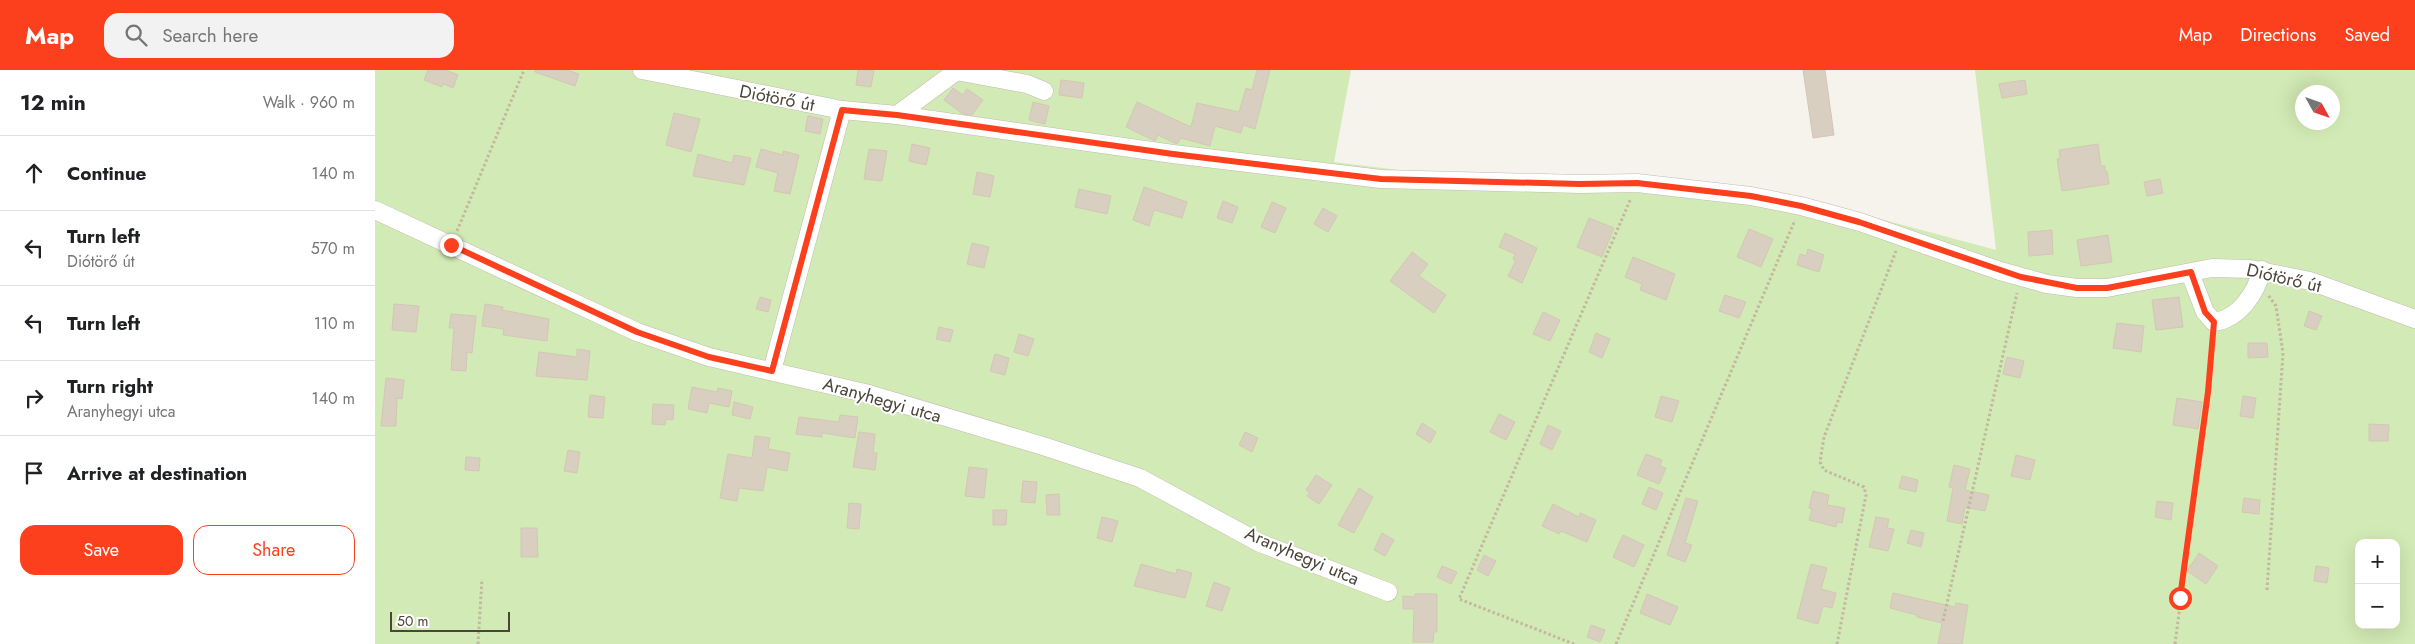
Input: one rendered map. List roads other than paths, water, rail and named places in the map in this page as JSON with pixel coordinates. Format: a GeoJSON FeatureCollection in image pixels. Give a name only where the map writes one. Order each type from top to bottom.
{"type":"FeatureCollection","features":[{"type":"Feature","properties":{"kind":"street","name":"Diótörő út"},"geometry":{"type":"LineString","coordinates":[[642,70],[842,110],[897,115],[1173,154],[1381,179],[1580,184],[1637,183],[1751,196],[1801,206],[1902,236],[2021,277],[2067,286],[2107,288],[2191,272],[2229,267],[2261,276],[2310,281],[2415,319]]}},
{"type":"Feature","properties":{"kind":"street"},"geometry":{"type":"LineString","coordinates":[[897,115],[957,70],[1027,84],[1043,91]]}},
{"type":"Feature","properties":{"kind":"street"},"geometry":{"type":"LineString","coordinates":[[772,371],[842,110]]}},
{"type":"Feature","properties":{"kind":"street","name":"Aranyhegyi utca"},"geometry":{"type":"LineString","coordinates":[[375,210],[637,332],[709,357],[869,394],[1043,446],[1140,478],[1260,543],[1388,592]]}},
{"type":"Feature","properties":{"kind":"street"},"geometry":{"type":"LineString","coordinates":[[2191,272],[2205,312],[2214,322],[2221,321],[2233,314],[2246,303],[2261,276]]}}]}
